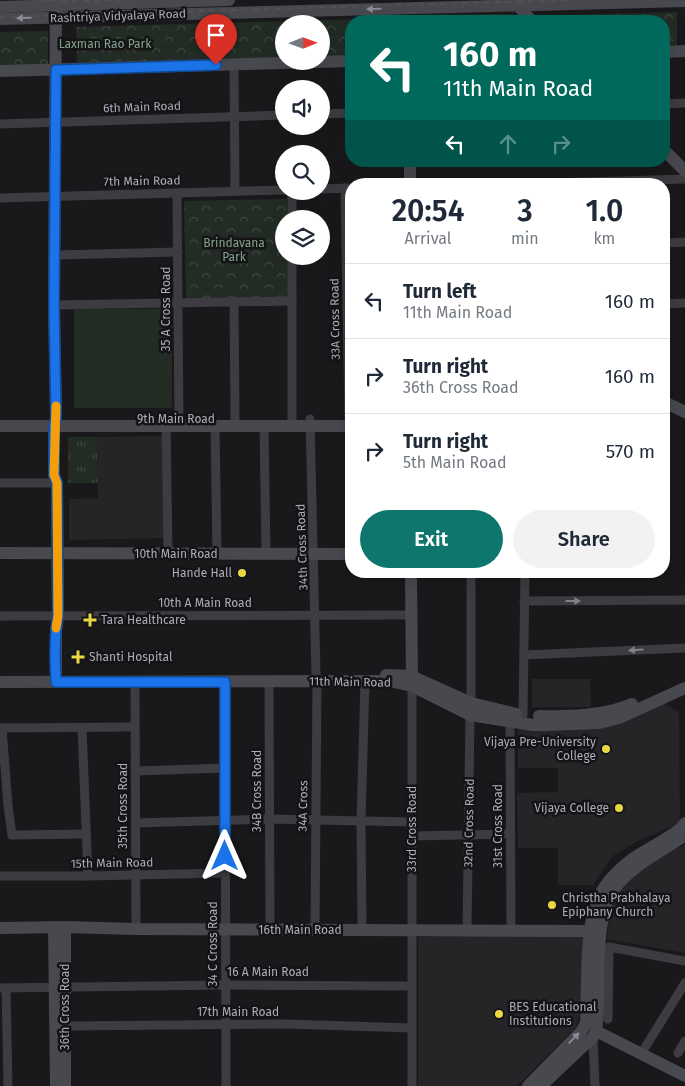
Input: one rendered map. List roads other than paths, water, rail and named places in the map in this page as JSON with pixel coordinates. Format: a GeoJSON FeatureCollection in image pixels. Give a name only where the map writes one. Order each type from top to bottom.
{"type":"FeatureCollection","features":[{"type":"Feature","properties":{"kind":"main road","name":"Rashtriya Vidyalaya Road"},"geometry":{"type":"LineString","coordinates":[[0,19],[59,7],[229,0]]}},
{"type":"Feature","properties":{"kind":"main road","name":"Rashtriya Vidyalaya Road"},"geometry":{"type":"LineString","coordinates":[[0,6],[409,8],[517,3],[685,1]]}},
{"type":"Feature","properties":{"kind":"main road"},"geometry":{"type":"LineString","coordinates":[[517,3],[527,15]]}},
{"type":"Feature","properties":{"kind":"main road"},"geometry":{"type":"LineString","coordinates":[[59,7],[58,422],[54,475],[57,483],[58,616],[62,631],[59,678]]}},
{"type":"Feature","properties":{"kind":"main road"},"geometry":{"type":"LineString","coordinates":[[409,8],[409,15]]}},
{"type":"Feature","properties":{"kind":"main road"},"geometry":{"type":"LineString","coordinates":[[670,52],[685,52]]}},
{"type":"Feature","properties":{"kind":"main road"},"geometry":{"type":"LineString","coordinates":[[0,71],[345,61]]}},
{"type":"Feature","properties":{"kind":"main road"},"geometry":{"type":"LineString","coordinates":[[670,156],[685,171]]}},
{"type":"Feature","properties":{"kind":"main road"},"geometry":{"type":"LineString","coordinates":[[670,405],[685,412]]}},
{"type":"Feature","properties":{"kind":"main road"},"geometry":{"type":"LineString","coordinates":[[670,413],[685,418]]}},
{"type":"Feature","properties":{"kind":"main road","name":"9th Main Road"},"geometry":{"type":"LineString","coordinates":[[0,417],[58,422]]}},
{"type":"Feature","properties":{"kind":"main road","name":"9th Main Road"},"geometry":{"type":"LineString","coordinates":[[0,426],[58,422],[180,422],[235,418],[310,423],[345,421]]}},
{"type":"Feature","properties":{"kind":"main road","name":"9th Main Road"},"geometry":{"type":"LineString","coordinates":[[180,422],[215,426],[264,426],[292,422]]}},
{"type":"Feature","properties":{"kind":"main road","name":"10th Main Road"},"geometry":{"type":"LineString","coordinates":[[0,553],[345,554]]}},
{"type":"Feature","properties":{"kind":"main road","name":"33rd Cross Road"},"geometry":{"type":"LineString","coordinates":[[411,578],[412,681]]}},
{"type":"Feature","properties":{"kind":"main road","name":"11th Main Road"},"geometry":{"type":"LineString","coordinates":[[0,674],[135,682],[269,682],[317,678],[412,681]]}},
{"type":"Feature","properties":{"kind":"main road","name":"11th Main Road"},"geometry":{"type":"LineString","coordinates":[[0,682],[59,678],[317,678],[412,681],[471,709],[510,721],[545,725],[599,723],[619,718],[685,688]]}},
{"type":"Feature","properties":{"kind":"main road","name":"11th Main Road"},"geometry":{"type":"LineString","coordinates":[[471,709],[523,715],[563,716],[617,710],[685,682]]}},
{"type":"Feature","properties":{"kind":"main road"},"geometry":{"type":"LineString","coordinates":[[528,1086],[581,1032],[586,1023],[598,898],[610,879],[637,855],[680,830],[685,823]]}},
{"type":"Feature","properties":{"kind":"main road"},"geometry":{"type":"LineString","coordinates":[[541,1086],[594,1034],[598,1006],[595,933],[618,884],[637,867],[685,836]]}},
{"type":"Feature","properties":{"kind":"main road","name":"36th Cross Road"},"geometry":{"type":"LineString","coordinates":[[56,1086],[60,987],[59,927]]}},
{"type":"Feature","properties":{"kind":"main road","name":"16th Main Road"},"geometry":{"type":"LineString","coordinates":[[0,928],[595,933]]}},
{"type":"Feature","properties":{"kind":"main road","name":"36th Cross Road"},"geometry":{"type":"LineString","coordinates":[[60,987],[65,1026],[66,1086]]}},
{"type":"Feature","properties":{"kind":"main road"},"geometry":{"type":"LineString","coordinates":[[594,1034],[641,1054],[685,1076]]}},
{"type":"Feature","properties":{"kind":"street"},"geometry":{"type":"LineString","coordinates":[[234,65],[235,191]]}},
{"type":"Feature","properties":{"kind":"street"},"geometry":{"type":"LineString","coordinates":[[670,104],[685,103]]}},
{"type":"Feature","properties":{"kind":"street"},"geometry":{"type":"LineString","coordinates":[[330,114],[345,113]]}},
{"type":"Feature","properties":{"kind":"street","name":"6th Main Road"},"geometry":{"type":"LineString","coordinates":[[0,124],[275,115]]}},
{"type":"Feature","properties":{"kind":"street"},"geometry":{"type":"LineString","coordinates":[[670,179],[685,179]]}},
{"type":"Feature","properties":{"kind":"street"},"geometry":{"type":"LineString","coordinates":[[330,189],[345,188]]}},
{"type":"Feature","properties":{"kind":"street","name":"7th Main Road"},"geometry":{"type":"LineString","coordinates":[[0,198],[275,190]]}},
{"type":"Feature","properties":{"kind":"street","name":"35 A Cross Road"},"geometry":{"type":"LineString","coordinates":[[177,193],[180,422]]}},
{"type":"Feature","properties":{"kind":"street"},"geometry":{"type":"LineString","coordinates":[[670,243],[685,242]]}},
{"type":"Feature","properties":{"kind":"street"},"geometry":{"type":"LineString","coordinates":[[58,255],[178,252]]}},
{"type":"Feature","properties":{"kind":"street"},"geometry":{"type":"LineString","coordinates":[[292,265],[292,422]]}},
{"type":"Feature","properties":{"kind":"street"},"geometry":{"type":"LineString","coordinates":[[57,305],[292,301]]}},
{"type":"Feature","properties":{"kind":"street"},"geometry":{"type":"LineString","coordinates":[[234,302],[235,418]]}},
{"type":"Feature","properties":{"kind":"street"},"geometry":{"type":"LineString","coordinates":[[670,304],[685,303]]}},
{"type":"Feature","properties":{"kind":"street"},"geometry":{"type":"LineString","coordinates":[[166,422],[168,553]]}},
{"type":"Feature","properties":{"kind":"street","name":"34th Cross Road"},"geometry":{"type":"LineString","coordinates":[[310,423],[317,678]]}},
{"type":"Feature","properties":{"kind":"street"},"geometry":{"type":"LineString","coordinates":[[215,426],[217,554]]}},
{"type":"Feature","properties":{"kind":"street"},"geometry":{"type":"LineString","coordinates":[[264,426],[266,554]]}},
{"type":"Feature","properties":{"kind":"street"},"geometry":{"type":"LineString","coordinates":[[0,483],[57,483]]}},
{"type":"Feature","properties":{"kind":"street","name":"32nd Cross Road"},"geometry":{"type":"LineString","coordinates":[[467,931],[471,578]]}},
{"type":"Feature","properties":{"kind":"street"},"geometry":{"type":"LineString","coordinates":[[523,715],[525,578]]}},
{"type":"Feature","properties":{"kind":"street"},"geometry":{"type":"LineString","coordinates":[[524,601],[685,600]]}},
{"type":"Feature","properties":{"kind":"street","name":"10th A Main Road"},"geometry":{"type":"LineString","coordinates":[[0,616],[411,615]]}},
{"type":"Feature","properties":{"kind":"street"},"geometry":{"type":"LineString","coordinates":[[524,655],[685,648]]}},
{"type":"Feature","properties":{"kind":"street","name":"34A Cross"},"geometry":{"type":"LineString","coordinates":[[316,930],[317,678]]}},
{"type":"Feature","properties":{"kind":"street"},"geometry":{"type":"LineString","coordinates":[[362,930],[361,820],[365,681]]}},
{"type":"Feature","properties":{"kind":"street","name":"33rd Cross Road"},"geometry":{"type":"LineString","coordinates":[[412,681],[412,1086]]}},
{"type":"Feature","properties":{"kind":"street","name":"35th Cross Road"},"geometry":{"type":"LineString","coordinates":[[135,682],[136,929]]}},
{"type":"Feature","properties":{"kind":"street","name":"34 C Cross Road"},"geometry":{"type":"LineString","coordinates":[[225,682],[226,1086]]}},
{"type":"Feature","properties":{"kind":"street","name":"34B Cross Road"},"geometry":{"type":"LineString","coordinates":[[269,682],[270,930]]}},
{"type":"Feature","properties":{"kind":"street","name":"31st Cross Road"},"geometry":{"type":"LineString","coordinates":[[510,721],[511,931]]}},
{"type":"Feature","properties":{"kind":"street"},"geometry":{"type":"LineString","coordinates":[[86,834],[12,835],[1,728],[136,727]]}},
{"type":"Feature","properties":{"kind":"street"},"geometry":{"type":"LineString","coordinates":[[82,728],[88,876]]}},
{"type":"Feature","properties":{"kind":"street"},"geometry":{"type":"LineString","coordinates":[[136,771],[225,768]]}},
{"type":"Feature","properties":{"kind":"street"},"geometry":{"type":"LineString","coordinates":[[136,823],[269,819],[412,822]]}},
{"type":"Feature","properties":{"kind":"street"},"geometry":{"type":"LineString","coordinates":[[412,836],[511,834]]}},
{"type":"Feature","properties":{"kind":"street","name":"15th Main Road"},"geometry":{"type":"LineString","coordinates":[[0,876],[225,873]]}},
{"type":"Feature","properties":{"kind":"street"},"geometry":{"type":"LineString","coordinates":[[608,1019],[609,947],[685,961]]}},
{"type":"Feature","properties":{"kind":"street"},"geometry":{"type":"LineString","coordinates":[[641,1054],[685,983]]}},
{"type":"Feature","properties":{"kind":"street","name":"16 A Main Road"},"geometry":{"type":"LineString","coordinates":[[3,988],[225,985],[411,986]]}},
{"type":"Feature","properties":{"kind":"street"},"geometry":{"type":"LineString","coordinates":[[3,988],[8,1086]]}},
{"type":"Feature","properties":{"kind":"street","name":"17th Main Road"},"geometry":{"type":"LineString","coordinates":[[65,1026],[287,1024],[411,1028]]}},
{"type":"Feature","properties":{"kind":"street"},"geometry":{"type":"LineString","coordinates":[[594,1034],[595,1086]]}},
{"type":"Feature","properties":{"kind":"street"},"geometry":{"type":"LineString","coordinates":[[678,1053],[685,1041]]}},
{"type":"Feature","properties":{"kind":"railway"},"geometry":{"type":"LineString","coordinates":[[39,0],[131,0]]}},
{"type":"Feature","properties":{"kind":"railway"},"geometry":{"type":"LineString","coordinates":[[0,17],[569,0]]}},
{"type":"Feature","properties":{"kind":"place","name":"Hande Hall"},"geometry":{"type":"Point","coordinates":[242,573]}},
{"type":"Feature","properties":{"kind":"place","name":"Tara Healthcare"},"geometry":{"type":"Point","coordinates":[90,620]}},
{"type":"Feature","properties":{"kind":"place","name":"Shanti Hospital"},"geometry":{"type":"Point","coordinates":[78,657]}},
{"type":"Feature","properties":{"kind":"place","name":"Vijaya Pre-University College"},"geometry":{"type":"Point","coordinates":[606,749]}},
{"type":"Feature","properties":{"kind":"place","name":"Vijaya College"},"geometry":{"type":"Point","coordinates":[619,808]}},
{"type":"Feature","properties":{"kind":"place","name":"Christha Prabhalaya Epiphany Church"},"geometry":{"type":"Point","coordinates":[552,905]}},
{"type":"Feature","properties":{"kind":"place","name":"BES Educational Institutions"},"geometry":{"type":"Point","coordinates":[499,1014]}},
{"type":"Feature","properties":{"kind":"park label","name":"Laxman Rao Park"},"geometry":{"type":"Point","coordinates":[105,44]}},
{"type":"Feature","properties":{"kind":"park label","name":"Brindavana Park"},"geometry":{"type":"Point","coordinates":[234,250]}}]}
